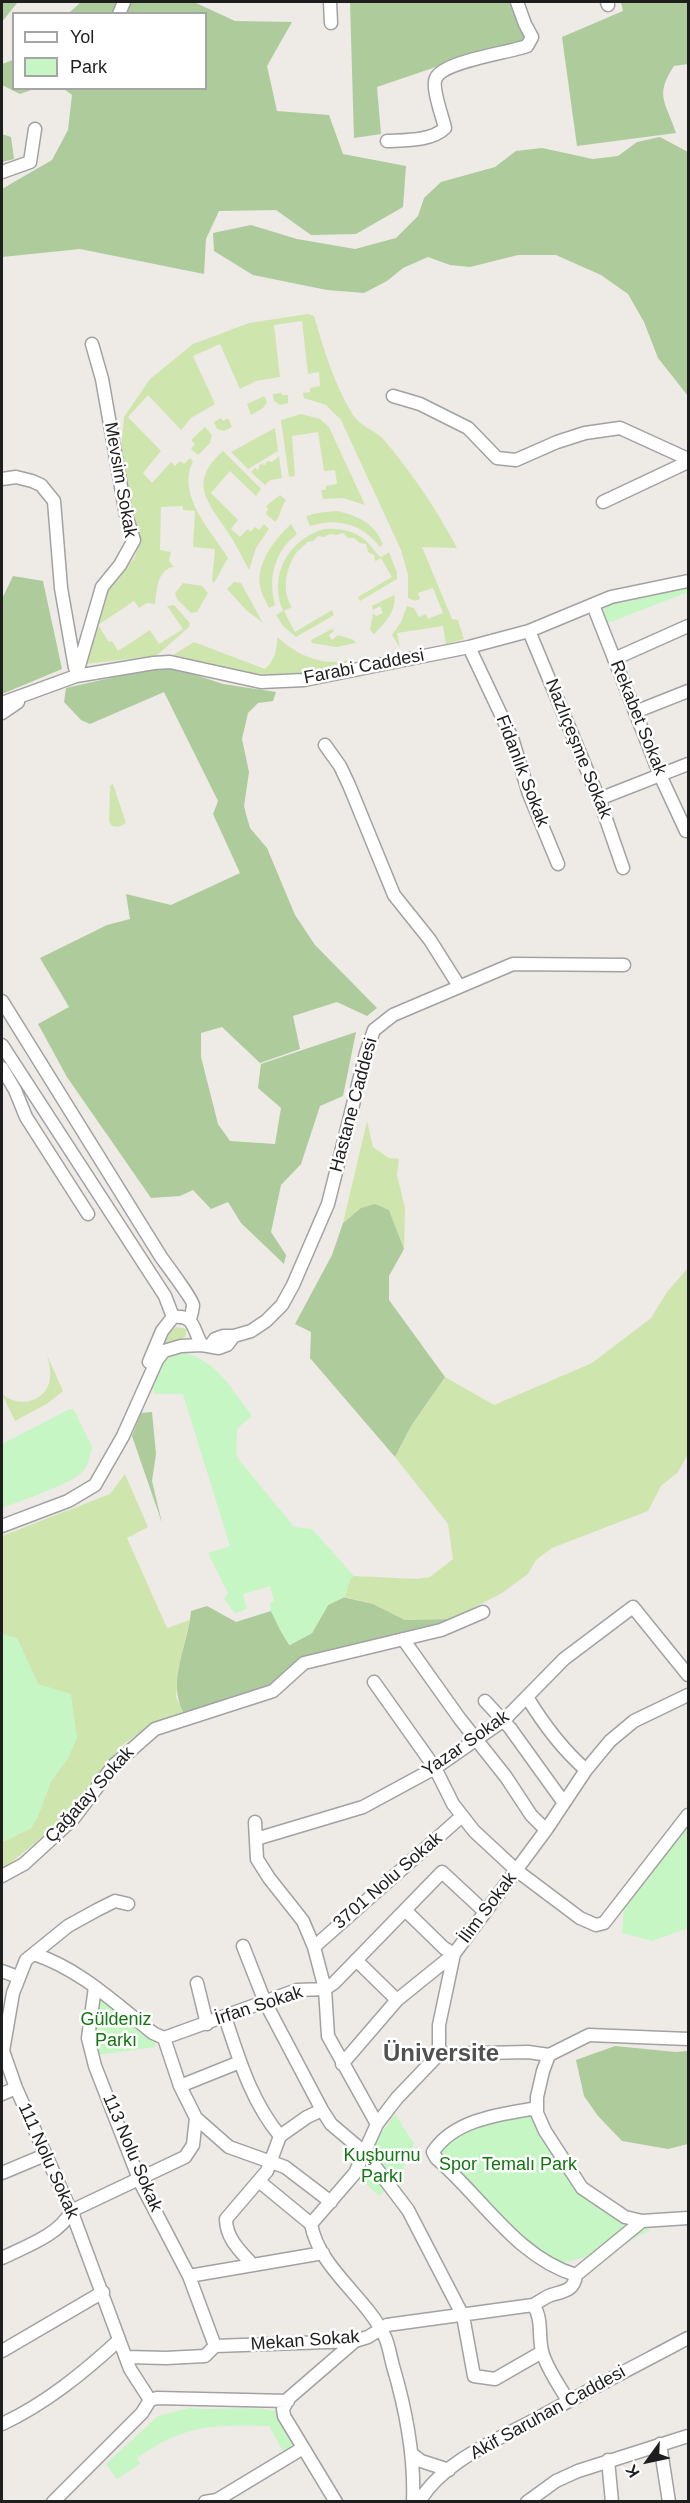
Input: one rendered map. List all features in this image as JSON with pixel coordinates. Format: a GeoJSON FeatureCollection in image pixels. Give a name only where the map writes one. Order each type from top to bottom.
{"type":"FeatureCollection","features":[{"type":"Feature","properties":{"kind":"street"},"geometry":{"type":"LineString","coordinates":[[330,2],[331,23]]}},
{"type":"Feature","properties":{"kind":"street"},"geometry":{"type":"LineString","coordinates":[[387,141],[440,134],[445,128],[435,86],[436,78],[442,71],[455,64],[528,46],[532,37],[517,2]]}},
{"type":"Feature","properties":{"kind":"street"},"geometry":{"type":"LineString","coordinates":[[2,172],[30,162],[34,129]]}},
{"type":"Feature","properties":{"kind":"street","name":"Mevsim Sokak"},"geometry":{"type":"LineString","coordinates":[[76,676],[102,587],[120,566],[134,540],[126,515],[102,379],[92,344]]}},
{"type":"Feature","properties":{"kind":"street"},"geometry":{"type":"LineString","coordinates":[[393,396],[420,404],[468,428],[497,458],[516,460],[557,442],[585,433],[620,428],[688,460]]}},
{"type":"Feature","properties":{"kind":"street"},"geometry":{"type":"LineString","coordinates":[[603,502],[688,460]]}},
{"type":"Feature","properties":{"kind":"street"},"geometry":{"type":"LineString","coordinates":[[2,479],[16,477],[32,481],[40,485],[54,501],[61,588],[76,676]]}},
{"type":"Feature","properties":{"kind":"street","name":"Farabi Caddesi"},"geometry":{"type":"LineString","coordinates":[[2,703],[76,676],[134,665],[170,662],[239,679],[279,683],[469,647],[529,631],[631,591],[687,582]]}},
{"type":"Feature","properties":{"kind":"street","name":"Rekabet Sokak"},"geometry":{"type":"LineString","coordinates":[[593,605],[660,775],[686,831]]}},
{"type":"Feature","properties":{"kind":"street"},"geometry":{"type":"LineString","coordinates":[[614,659],[688,626]]}},
{"type":"Feature","properties":{"kind":"street","name":"Nazlıçeşme Sokak"},"geometry":{"type":"LineString","coordinates":[[529,631],[599,799],[623,868]]}},
{"type":"Feature","properties":{"kind":"street","name":"Fidanlık Sokak"},"geometry":{"type":"LineString","coordinates":[[469,647],[512,738],[530,794],[558,864]]}},
{"type":"Feature","properties":{"kind":"street"},"geometry":{"type":"LineString","coordinates":[[635,712],[688,691]]}},
{"type":"Feature","properties":{"kind":"street","name":"Farabi Caddesi"},"geometry":{"type":"LineString","coordinates":[[2,713],[34,692]]}},
{"type":"Feature","properties":{"kind":"street"},"geometry":{"type":"LineString","coordinates":[[325,745],[340,766],[349,785],[394,895],[430,940],[459,986]]}},
{"type":"Feature","properties":{"kind":"street"},"geometry":{"type":"LineString","coordinates":[[599,799],[688,764]]}},
{"type":"Feature","properties":{"kind":"street","name":"Hastane Caddesi"},"geometry":{"type":"LineString","coordinates":[[185,1345],[206,1345],[223,1335],[234,1336],[251,1331],[266,1321],[282,1305],[328,1204],[366,1053],[374,1030],[393,1015],[513,964],[624,965]]}},
{"type":"Feature","properties":{"kind":"street"},"geometry":{"type":"LineString","coordinates":[[2,1001],[161,1257],[190,1297],[194,1304],[190,1319]]}},
{"type":"Feature","properties":{"kind":"street"},"geometry":{"type":"LineString","coordinates":[[2,1045],[165,1296],[170,1320],[166,1331],[172,1340],[185,1345]]}},
{"type":"Feature","properties":{"kind":"street"},"geometry":{"type":"LineString","coordinates":[[2,1068],[15,1090],[26,1117],[88,1214]]}},
{"type":"Feature","properties":{"kind":"street"},"geometry":{"type":"LineString","coordinates":[[2,1519],[71,1492],[93,1475],[118,1431],[170,1320],[183,1316],[190,1319],[194,1324],[195,1334],[206,1345]]}},
{"type":"Feature","properties":{"kind":"street"},"geometry":{"type":"LineString","coordinates":[[2,1526],[68,1501],[95,1485],[123,1436],[160,1355],[185,1345],[195,1334]]}},
{"type":"Feature","properties":{"kind":"street","name":"Yazar Sokak"},"geometry":{"type":"LineString","coordinates":[[256,1839],[363,1807],[435,1768],[504,1720],[564,1659],[633,1607],[688,1675]]}},
{"type":"Feature","properties":{"kind":"street","name":"Çağatay Sokak"},"geometry":{"type":"LineString","coordinates":[[2,1876],[24,1864],[73,1819],[114,1765],[155,1729],[273,1691],[304,1663],[441,1630],[483,1612]]}},
{"type":"Feature","properties":{"kind":"street"},"geometry":{"type":"LineString","coordinates":[[403,1639],[531,1815],[546,1830]]}},
{"type":"Feature","properties":{"kind":"street"},"geometry":{"type":"LineString","coordinates":[[374,1682],[435,1768],[453,1804],[474,1831],[516,1870],[580,1918],[596,1925],[604,1923],[688,1815]]}},
{"type":"Feature","properties":{"kind":"street","name":"İlim Sokak"},"geometry":{"type":"LineString","coordinates":[[439,2054],[439,2025],[454,1954],[546,1830],[586,1770],[610,1741],[634,1721],[688,1695]]}},
{"type":"Feature","properties":{"kind":"street"},"geometry":{"type":"LineString","coordinates":[[527,1697],[566,1753],[586,1770]]}},
{"type":"Feature","properties":{"kind":"street"},"geometry":{"type":"LineString","coordinates":[[485,1701],[504,1720],[564,1803]]}},
{"type":"Feature","properties":{"kind":"street","name":"3701 Nolu Sokak"},"geometry":{"type":"LineString","coordinates":[[314,1947],[462,1816]]}},
{"type":"Feature","properties":{"kind":"street"},"geometry":{"type":"LineString","coordinates":[[255,1822],[257,1859],[303,1921],[314,1947],[325,1989],[328,2036],[377,2124]]}},
{"type":"Feature","properties":{"kind":"street","name":"İrfan Sokak"},"geometry":{"type":"LineString","coordinates":[[164,2038],[297,1990],[325,1989],[442,1872],[484,1911]]}},
{"type":"Feature","properties":{"kind":"street","name":"111 Nolu Sokak"},"geometry":{"type":"LineString","coordinates":[[128,1904],[115,1901],[97,1910],[68,1926],[26,1960],[18,1977],[3,2041],[3,2051],[16,2088],[71,2211],[103,2292],[118,2341],[127,2357],[130,2369],[150,2400]]}},
{"type":"Feature","properties":{"kind":"street"},"geometry":{"type":"LineString","coordinates":[[342,2064],[397,2000],[454,1954],[444,1948],[405,1910]]}},
{"type":"Feature","properties":{"kind":"street"},"geometry":{"type":"LineString","coordinates":[[243,1946],[265,2002],[322,2110],[331,2124],[364,2152],[408,2210],[463,2316],[474,2376],[495,2379],[542,2352]]}},
{"type":"Feature","properties":{"kind":"street"},"geometry":{"type":"LineString","coordinates":[[34,1954],[55,1961],[95,1987],[153,2033],[164,2038],[180,2086],[196,2118],[229,2147],[285,2167],[331,2202]]}},
{"type":"Feature","properties":{"kind":"street"},"geometry":{"type":"LineString","coordinates":[[356,1960],[397,2000]]}},
{"type":"Feature","properties":{"kind":"street"},"geometry":{"type":"LineString","coordinates":[[2,1971],[18,1977]]}},
{"type":"Feature","properties":{"kind":"street"},"geometry":{"type":"LineString","coordinates":[[197,1983],[207,2024]]}},
{"type":"Feature","properties":{"kind":"street","name":"113 Nolu Sokak"},"geometry":{"type":"LineString","coordinates":[[95,1987],[88,2038],[96,2066],[139,2178],[189,2276],[215,2346]]}},
{"type":"Feature","properties":{"kind":"street"},"geometry":{"type":"LineString","coordinates":[[225,2017],[240,2062],[265,2117],[280,2136]]}},
{"type":"Feature","properties":{"kind":"street"},"geometry":{"type":"LineString","coordinates":[[310,2224],[355,2173],[377,2124],[397,2098],[439,2054],[528,2052],[549,2055],[589,2036],[688,2039]]}},
{"type":"Feature","properties":{"kind":"street"},"geometry":{"type":"LineString","coordinates":[[549,2055],[543,2071],[537,2108],[545,2131],[582,2188],[625,2217],[642,2221],[688,2218]]}},
{"type":"Feature","properties":{"kind":"street"},"geometry":{"type":"LineString","coordinates":[[180,2086],[240,2062]]}},
{"type":"Feature","properties":{"kind":"street"},"geometry":{"type":"LineString","coordinates":[[2,2094],[16,2088]]}},
{"type":"Feature","properties":{"kind":"street"},"geometry":{"type":"LineString","coordinates":[[537,2108],[475,2121],[445,2139],[433,2152],[436,2158],[532,2250],[545,2261],[576,2275]]}},
{"type":"Feature","properties":{"kind":"street"},"geometry":{"type":"LineString","coordinates":[[252,2265],[233,2242],[226,2228],[226,2219],[260,2182],[272,2161],[280,2136],[307,2117],[322,2110]]}},
{"type":"Feature","properties":{"kind":"street"},"geometry":{"type":"LineString","coordinates":[[2,2259],[52,2232],[68,2219],[71,2211],[185,2157],[193,2145],[196,2118]]}},
{"type":"Feature","properties":{"kind":"street"},"geometry":{"type":"LineString","coordinates":[[2,2173],[45,2154]]}},
{"type":"Feature","properties":{"kind":"street"},"geometry":{"type":"LineString","coordinates":[[260,2182],[310,2224],[312,2235],[323,2253],[384,2335],[405,2408],[414,2474],[413,2502]]}},
{"type":"Feature","properties":{"kind":"street","name":"Mekan Sokak"},"geometry":{"type":"LineString","coordinates":[[215,2346],[355,2341],[368,2337],[387,2325],[533,2305],[551,2295],[569,2289],[575,2282],[576,2275],[642,2221]]}},
{"type":"Feature","properties":{"kind":"street"},"geometry":{"type":"LineString","coordinates":[[189,2276],[323,2253]]}},
{"type":"Feature","properties":{"kind":"street"},"geometry":{"type":"LineString","coordinates":[[2,2351],[103,2292]]}},
{"type":"Feature","properties":{"kind":"street"},"geometry":{"type":"LineString","coordinates":[[533,2305],[537,2310],[542,2352],[568,2401]]}},
{"type":"Feature","properties":{"kind":"street","name":"Akif Saruhan Caddesi"},"geometry":{"type":"LineString","coordinates":[[419,2502],[426,2489],[449,2470],[568,2401],[688,2338]]}},
{"type":"Feature","properties":{"kind":"street"},"geometry":{"type":"LineString","coordinates":[[2,2424],[31,2408],[76,2377],[118,2341]]}},
{"type":"Feature","properties":{"kind":"street"},"geometry":{"type":"LineString","coordinates":[[336,2502],[284,2416],[283,2409],[288,2401],[355,2341]]}},
{"type":"Feature","properties":{"kind":"street"},"geometry":{"type":"LineString","coordinates":[[127,2357],[205,2356],[215,2346]]}},
{"type":"Feature","properties":{"kind":"street"},"geometry":{"type":"LineString","coordinates":[[53,2502],[142,2413],[150,2400],[157,2398],[288,2401]]}},
{"type":"Feature","properties":{"kind":"street"},"geometry":{"type":"LineString","coordinates":[[527,2502],[556,2481],[608,2460],[688,2436]]}},
{"type":"Feature","properties":{"kind":"street"},"geometry":{"type":"LineString","coordinates":[[660,2444],[669,2502]]}},
{"type":"Feature","properties":{"kind":"street"},"geometry":{"type":"LineString","coordinates":[[213,2501],[303,2448]]}},
{"type":"Feature","properties":{"kind":"street"},"geometry":{"type":"LineString","coordinates":[[412,2454],[421,2461],[449,2470]]}},
{"type":"Feature","properties":{"kind":"street"},"geometry":{"type":"LineString","coordinates":[[608,2460],[612,2502]]}},
{"type":"Feature","properties":{"kind":"green space"},"geometry":{"type":"Polygon","coordinates":[[[2,2],[21,2],[17,3],[2,22],[2,2]]]}},
{"type":"Feature","properties":{"kind":"green space"},"geometry":{"type":"Polygon","coordinates":[[[81,2],[185,2],[196,3],[235,21],[292,22],[267,66],[277,111],[329,115],[343,154],[406,166],[403,207],[356,234],[311,235],[276,210],[219,211],[206,239],[204,274],[80,249],[2,257],[2,189],[52,160],[68,130],[72,95],[65,90],[207,90],[207,12],[70,12],[81,2]]]}},
{"type":"Feature","properties":{"kind":"green space"},"geometry":{"type":"Polygon","coordinates":[[[350,2],[514,2],[531,35],[524,41],[474,54],[377,87],[381,134],[354,138],[350,2]]]}},
{"type":"Feature","properties":{"kind":"green space"},"geometry":{"type":"Polygon","coordinates":[[[621,2],[688,2],[688,64],[674,66],[664,85],[663,92],[676,133],[577,146],[562,37],[623,11],[621,2]]]}},
{"type":"Feature","properties":{"kind":"green space"},"geometry":{"type":"Polygon","coordinates":[[[12,60],[12,90],[2,85],[2,64],[12,60]]]}},
{"type":"Feature","properties":{"kind":"green space"},"geometry":{"type":"Polygon","coordinates":[[[12,90],[31,90],[20,94],[12,90]]]}},
{"type":"Feature","properties":{"kind":"green space"},"geometry":{"type":"Polygon","coordinates":[[[2,134],[11,137],[14,159],[2,162],[2,134]]]}},
{"type":"Feature","properties":{"kind":"green space"},"geometry":{"type":"Polygon","coordinates":[[[660,137],[688,152],[688,396],[658,358],[644,322],[628,294],[601,275],[556,255],[518,255],[470,267],[450,265],[428,257],[403,268],[387,281],[364,293],[327,290],[253,275],[214,251],[213,233],[251,225],[297,239],[355,249],[396,238],[418,216],[424,198],[441,182],[495,167],[516,151],[542,148],[593,159],[618,156],[637,142],[660,137]]]}},
{"type":"Feature","properties":{"kind":"green space"},"geometry":{"type":"Polygon","coordinates":[[[308,314],[314,316],[335,379],[353,415],[360,423],[381,437],[395,453],[433,506],[457,548],[422,547],[452,619],[458,620],[464,639],[446,644],[443,626],[397,633],[400,648],[392,635],[401,622],[407,606],[414,608],[419,617],[426,614],[428,619],[443,613],[433,588],[418,593],[420,599],[415,601],[408,598],[408,575],[401,550],[341,420],[326,405],[304,398],[303,393],[310,392],[310,388],[320,386],[319,372],[308,374],[302,321],[274,325],[280,377],[256,381],[240,389],[220,344],[193,356],[215,404],[191,418],[181,430],[148,395],[128,417],[161,451],[143,473],[152,483],[171,462],[175,466],[180,461],[184,464],[190,458],[193,461],[189,474],[192,500],[228,558],[214,583],[212,580],[215,549],[193,547],[195,511],[183,510],[183,506],[161,507],[160,550],[171,552],[169,561],[174,567],[161,576],[155,604],[147,603],[139,608],[134,601],[98,625],[118,651],[150,630],[159,644],[183,629],[167,606],[174,605],[190,623],[189,627],[156,656],[85,664],[108,585],[134,559],[141,540],[124,479],[121,448],[124,417],[150,379],[193,344],[249,323],[308,314]]]}},
{"type":"Feature","properties":{"kind":"green space"},"geometry":{"type":"Polygon","coordinates":[[[273,394],[288,395],[288,403],[280,405],[274,401],[273,394]]]}},
{"type":"Feature","properties":{"kind":"green space"},"geometry":{"type":"Polygon","coordinates":[[[264,396],[267,402],[263,408],[251,415],[247,404],[264,396]]]}},
{"type":"Feature","properties":{"kind":"green space"},"geometry":{"type":"Polygon","coordinates":[[[301,414],[320,419],[329,427],[365,505],[343,498],[323,499],[321,490],[326,490],[326,486],[337,484],[335,470],[324,471],[318,432],[292,436],[295,476],[289,477],[281,420],[301,414]]]}},
{"type":"Feature","properties":{"kind":"green space"},"geometry":{"type":"Polygon","coordinates":[[[221,418],[223,421],[228,418],[232,427],[224,431],[217,429],[214,422],[221,418]]]}},
{"type":"Feature","properties":{"kind":"green space"},"geometry":{"type":"Polygon","coordinates":[[[205,427],[212,435],[210,443],[198,455],[191,449],[195,444],[191,440],[205,427]]]}},
{"type":"Feature","properties":{"kind":"green space"},"geometry":{"type":"Polygon","coordinates":[[[275,428],[278,451],[248,469],[231,452],[275,428]]]}},
{"type":"Feature","properties":{"kind":"green space"},"geometry":{"type":"Polygon","coordinates":[[[223,451],[261,489],[256,496],[230,471],[211,493],[238,520],[231,529],[240,537],[248,529],[250,532],[255,527],[259,530],[264,524],[269,529],[256,548],[249,570],[204,492],[206,472],[223,451]]]}},
{"type":"Feature","properties":{"kind":"green space"},"geometry":{"type":"Polygon","coordinates":[[[279,456],[282,478],[270,480],[265,485],[251,472],[255,468],[258,470],[260,464],[265,465],[267,461],[272,462],[279,456]]]}},
{"type":"Feature","properties":{"kind":"green space"},"geometry":{"type":"Polygon","coordinates":[[[280,495],[286,500],[275,522],[266,514],[268,509],[266,506],[280,495]]]}},
{"type":"Feature","properties":{"kind":"green space"},"geometry":{"type":"Polygon","coordinates":[[[337,511],[365,522],[375,531],[383,544],[380,547],[366,533],[349,524],[330,522],[310,526],[306,516],[337,511]]]}},
{"type":"Feature","properties":{"kind":"green space"},"geometry":{"type":"Polygon","coordinates":[[[291,524],[297,534],[278,557],[272,585],[275,605],[269,608],[262,595],[261,569],[273,544],[291,524]]]}},
{"type":"Feature","properties":{"kind":"green space"},"geometry":{"type":"Polygon","coordinates":[[[324,529],[353,533],[364,539],[381,557],[389,552],[397,579],[360,601],[358,597],[392,577],[381,558],[375,561],[374,555],[368,552],[366,544],[354,538],[348,538],[343,533],[318,536],[313,541],[307,542],[290,564],[286,587],[292,607],[284,611],[295,632],[332,610],[334,615],[296,637],[283,626],[276,615],[283,611],[278,585],[280,572],[291,550],[300,541],[324,529]]]}},
{"type":"Feature","properties":{"kind":"green space"},"geometry":{"type":"Polygon","coordinates":[[[13,576],[43,581],[62,669],[2,694],[2,599],[13,576]]]}},
{"type":"Feature","properties":{"kind":"green space"},"geometry":{"type":"Polygon","coordinates":[[[234,582],[241,583],[263,623],[246,610],[227,589],[234,582]]]}},
{"type":"Feature","properties":{"kind":"green space"},"geometry":{"type":"Polygon","coordinates":[[[183,583],[202,586],[208,593],[197,612],[191,613],[177,599],[175,593],[183,583]]]}},
{"type":"Feature","properties":{"kind":"green space"},"geometry":{"type":"Polygon","coordinates":[[[684,585],[688,592],[608,623],[603,611],[608,603],[684,585]]]}},
{"type":"Feature","properties":{"kind":"green space"},"geometry":{"type":"Polygon","coordinates":[[[394,595],[392,611],[374,634],[370,630],[373,613],[376,616],[383,613],[380,606],[373,610],[372,606],[394,595]]]}},
{"type":"Feature","properties":{"kind":"green space"},"geometry":{"type":"Polygon","coordinates":[[[332,629],[334,631],[329,635],[332,640],[338,635],[354,640],[356,643],[336,647],[312,643],[311,640],[332,629]]]}},
{"type":"Feature","properties":{"kind":"green space"},"geometry":{"type":"Polygon","coordinates":[[[277,637],[293,649],[311,658],[331,662],[351,659],[352,661],[308,673],[263,675],[232,670],[173,655],[194,642],[265,669],[275,654],[277,637]]]}},
{"type":"Feature","properties":{"kind":"green space"},"geometry":{"type":"Polygon","coordinates":[[[159,667],[181,670],[223,684],[276,692],[273,701],[258,703],[248,713],[242,739],[249,772],[244,806],[250,828],[267,848],[295,915],[315,945],[377,1008],[367,1016],[337,1002],[293,1016],[300,1049],[260,1063],[222,1027],[201,1033],[201,1057],[218,1124],[230,1141],[275,1144],[281,1108],[258,1088],[261,1064],[356,1032],[343,1096],[320,1106],[301,1164],[281,1185],[271,1232],[286,1255],[284,1264],[241,1223],[228,1202],[211,1209],[193,1190],[180,1196],[151,1198],[67,1077],[38,1024],[69,1007],[40,958],[107,925],[130,919],[126,894],[171,905],[240,873],[213,814],[218,801],[164,692],[90,724],[81,720],[64,702],[66,688],[159,667]]]}},
{"type":"Feature","properties":{"kind":"green space"},"geometry":{"type":"Polygon","coordinates":[[[113,784],[126,823],[118,827],[112,826],[109,822],[110,786],[113,784]]]}},
{"type":"Feature","properties":{"kind":"green space"},"geometry":{"type":"Polygon","coordinates":[[[367,1121],[373,1147],[389,1158],[399,1159],[397,1175],[405,1208],[404,1249],[389,1210],[369,1206],[343,1223],[367,1121]]]}},
{"type":"Feature","properties":{"kind":"green space"},"geometry":{"type":"Polygon","coordinates":[[[375,1204],[389,1210],[404,1249],[389,1276],[389,1300],[445,1377],[411,1426],[395,1457],[310,1358],[311,1332],[295,1324],[332,1255],[343,1223],[361,1208],[375,1204]]]}},
{"type":"Feature","properties":{"kind":"green space"},"geometry":{"type":"Polygon","coordinates":[[[688,1268],[688,1454],[678,1472],[661,1486],[648,1511],[552,1548],[536,1560],[528,1574],[502,1593],[452,1619],[405,1620],[373,1604],[345,1597],[350,1579],[354,1576],[417,1579],[430,1577],[453,1559],[448,1524],[395,1457],[411,1426],[445,1377],[494,1405],[592,1363],[651,1318],[667,1292],[688,1268]]]}},
{"type":"Feature","properties":{"kind":"green space"},"geometry":{"type":"Polygon","coordinates":[[[177,1327],[187,1329],[185,1337],[161,1347],[168,1332],[177,1327]]]}},
{"type":"Feature","properties":{"kind":"green space"},"geometry":{"type":"Polygon","coordinates":[[[185,1353],[196,1357],[215,1370],[231,1387],[252,1416],[237,1429],[236,1456],[294,1527],[312,1529],[354,1576],[350,1579],[345,1597],[328,1605],[312,1633],[289,1645],[271,1611],[270,1603],[274,1601],[270,1586],[243,1594],[247,1609],[235,1613],[224,1599],[228,1593],[208,1553],[230,1546],[183,1394],[156,1394],[148,1384],[162,1363],[171,1357],[185,1353]]]}},
{"type":"Feature","properties":{"kind":"green space"},"geometry":{"type":"Polygon","coordinates":[[[47,1355],[63,1391],[48,1403],[15,1421],[2,1394],[23,1402],[31,1401],[43,1393],[50,1379],[47,1355]]]}},
{"type":"Feature","properties":{"kind":"green space"},"geometry":{"type":"Polygon","coordinates":[[[70,1409],[74,1410],[92,1447],[85,1468],[66,1483],[2,1508],[2,1444],[70,1409]]]}},
{"type":"Feature","properties":{"kind":"green space"},"geometry":{"type":"Polygon","coordinates":[[[152,1412],[156,1454],[152,1481],[162,1523],[132,1436],[141,1413],[152,1412]]]}},
{"type":"Feature","properties":{"kind":"green space"},"geometry":{"type":"Polygon","coordinates":[[[125,1474],[148,1527],[127,1538],[167,1628],[190,1620],[178,1669],[176,1697],[183,1712],[153,1723],[121,1746],[85,1790],[70,1814],[2,1870],[2,1841],[31,1828],[51,1781],[68,1758],[48,1688],[38,1684],[17,1639],[2,1634],[2,1536],[110,1494],[125,1474]]]}},
{"type":"Feature","properties":{"kind":"green space"},"geometry":{"type":"Polygon","coordinates":[[[343,1597],[373,1604],[405,1620],[452,1619],[440,1625],[415,1629],[304,1657],[272,1688],[183,1712],[177,1687],[191,1611],[207,1606],[236,1622],[271,1611],[290,1645],[312,1633],[328,1605],[343,1597]]]}},
{"type":"Feature","properties":{"kind":"green space"},"geometry":{"type":"Polygon","coordinates":[[[2,1634],[17,1638],[38,1684],[71,1694],[77,1738],[68,1758],[51,1781],[31,1828],[5,1841],[2,1841],[2,1634]]]}},
{"type":"Feature","properties":{"kind":"green space"},"geometry":{"type":"Polygon","coordinates":[[[688,1825],[688,1928],[652,1941],[622,1933],[624,1908],[688,1825]]]}},
{"type":"Feature","properties":{"kind":"green space","name":"Güldeniz Parkı"},"geometry":{"type":"Polygon","coordinates":[[[103,1990],[157,2034],[155,2047],[97,2055],[91,2037],[103,1990]]]}},
{"type":"Feature","properties":{"kind":"green space"},"geometry":{"type":"Polygon","coordinates":[[[615,2046],[676,2052],[688,2051],[688,2144],[668,2149],[622,2141],[598,2116],[584,2096],[576,2060],[615,2046]]]}},
{"type":"Feature","properties":{"kind":"green space","name":"Spor Temalı Park"},"geometry":{"type":"Polygon","coordinates":[[[530,2110],[601,2208],[650,2230],[615,2249],[559,2264],[529,2247],[431,2161],[449,2133],[530,2110]]]}},
{"type":"Feature","properties":{"kind":"green space","name":"Kuşburnu Parkı"},"geometry":{"type":"Polygon","coordinates":[[[395,2114],[414,2144],[399,2178],[379,2196],[354,2173],[395,2114]]]}},
{"type":"Feature","properties":{"kind":"green space"},"geometry":{"type":"Polygon","coordinates":[[[189,2408],[255,2408],[277,2411],[295,2448],[288,2460],[269,2426],[200,2429],[154,2447],[137,2458],[140,2464],[117,2479],[106,2464],[158,2416],[189,2408]]]}},
{"type":"Feature","properties":{"kind":"district","name":"Üniversite"},"geometry":{"type":"Point","coordinates":[441,2054]}}]}
